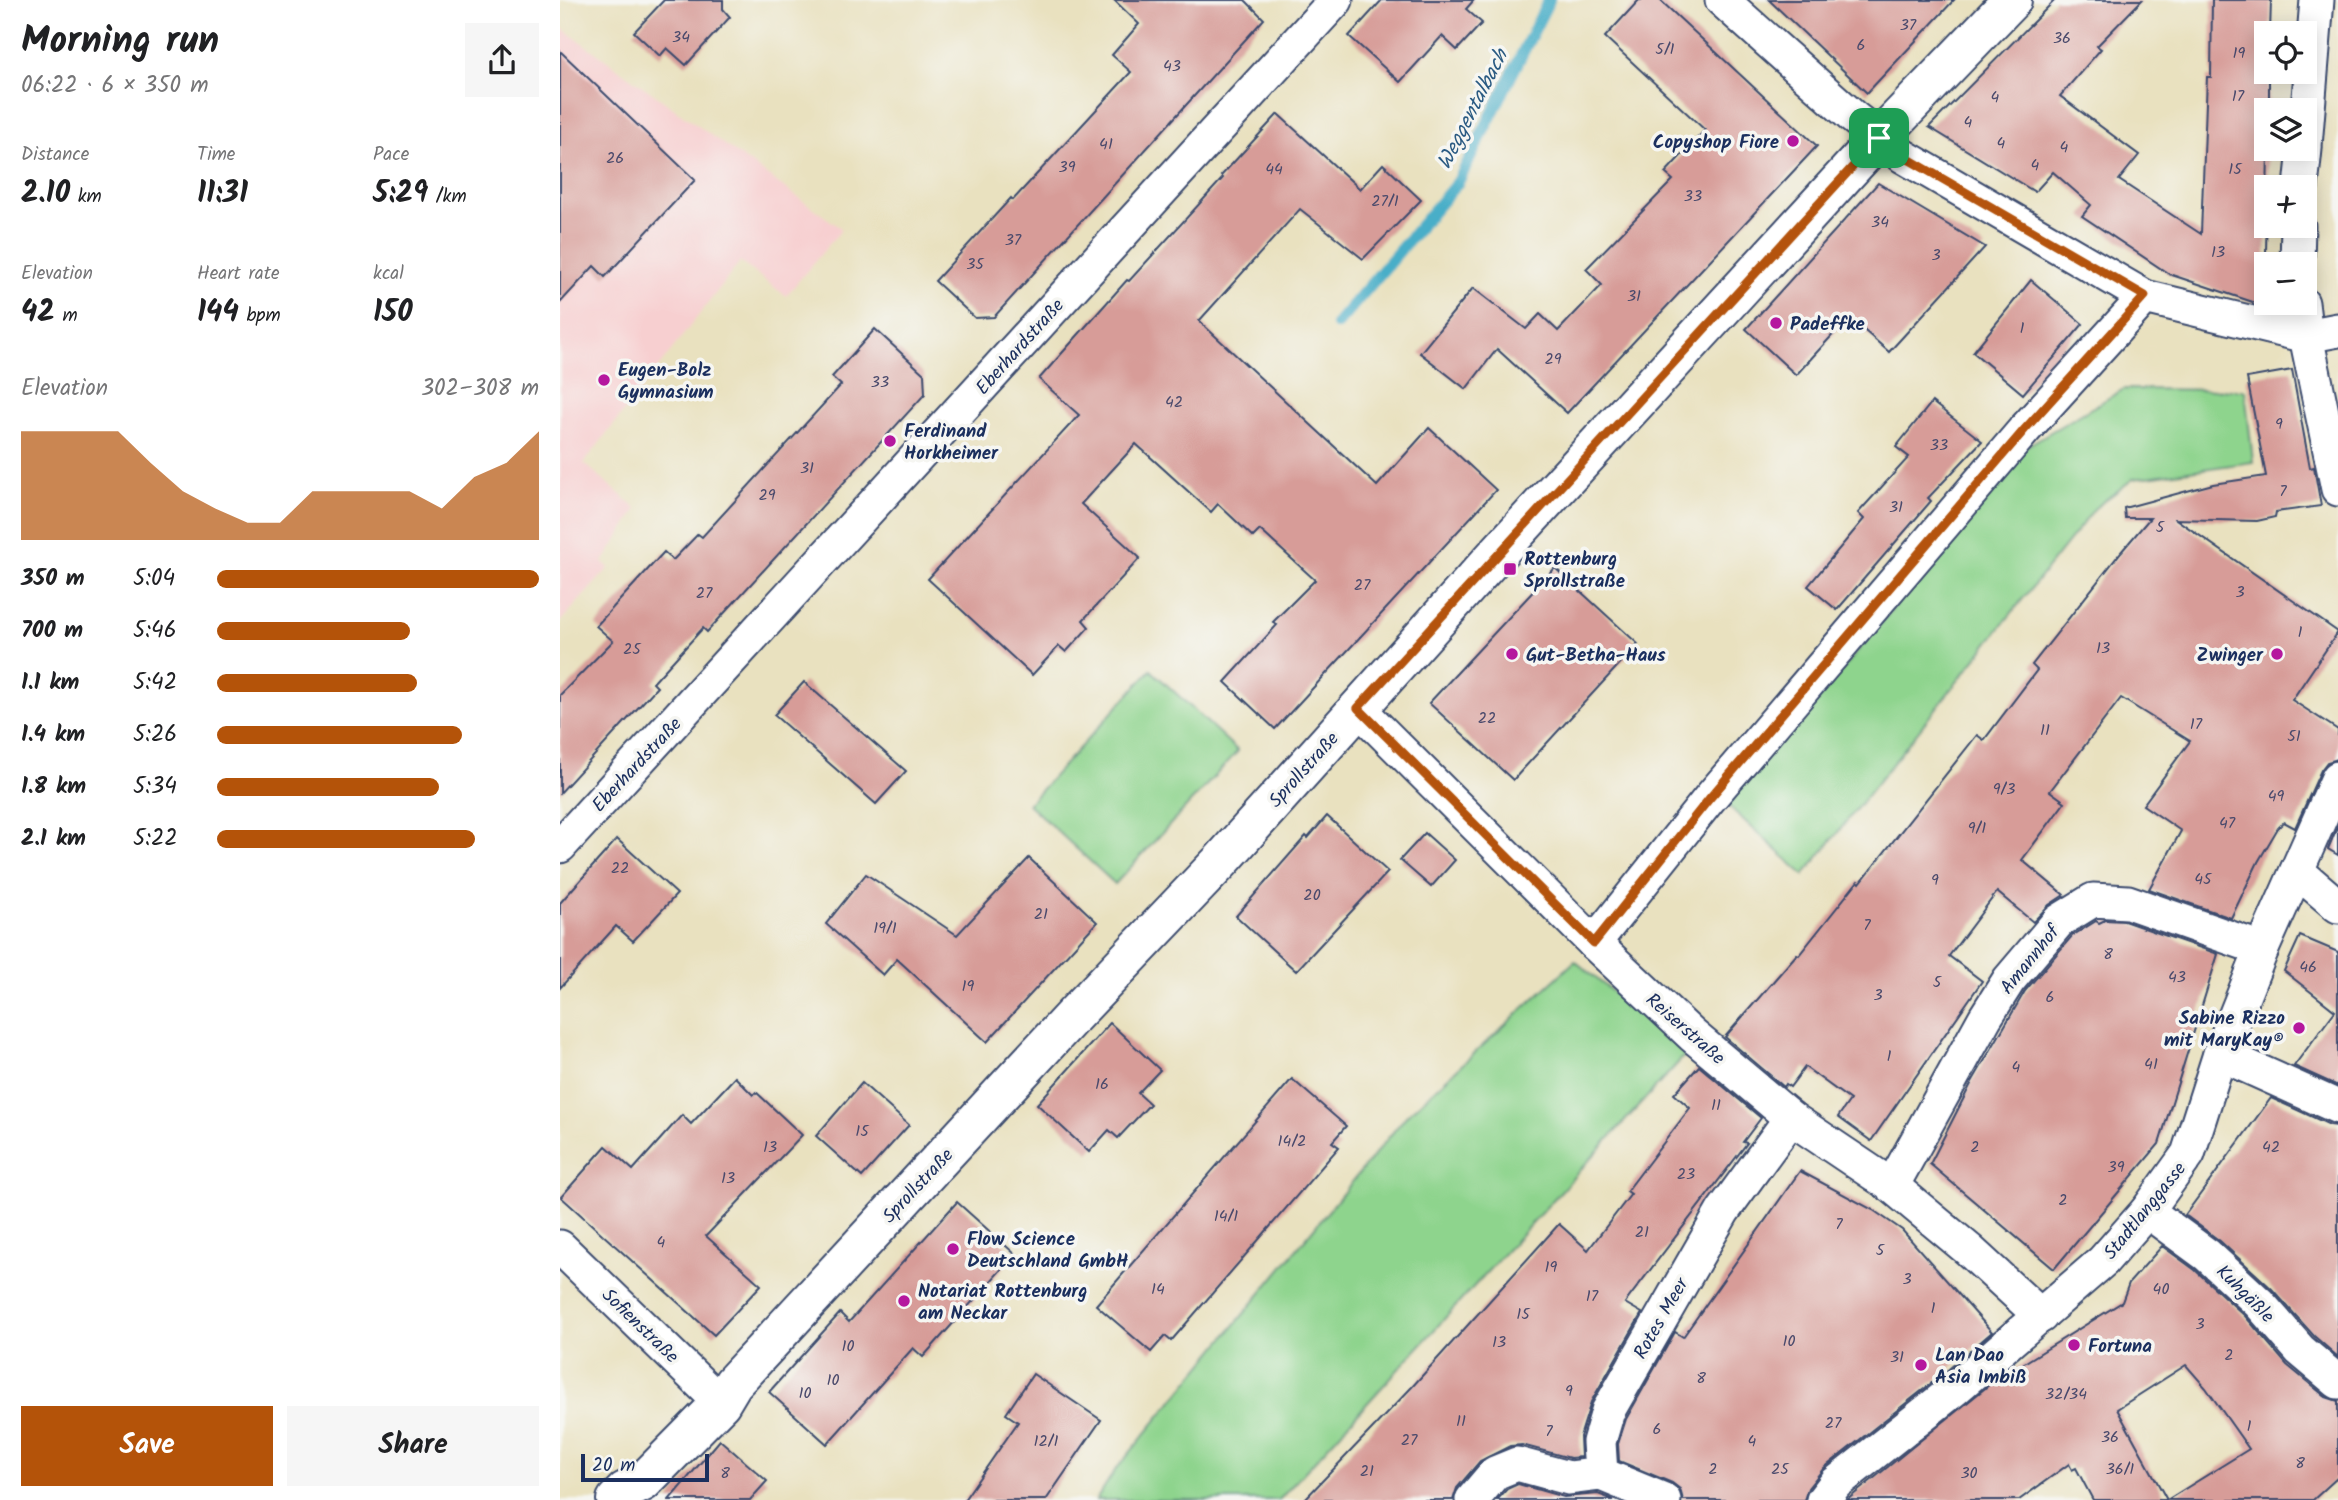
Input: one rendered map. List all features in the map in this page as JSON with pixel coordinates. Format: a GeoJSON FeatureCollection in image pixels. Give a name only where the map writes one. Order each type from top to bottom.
{"type":"FeatureCollection","features":[{"type":"Feature","properties":{"kind":"main road","name":"Sprollstraße"},"geometry":{"type":"LineString","coordinates":[[621,1495],[632,1469],[721,1392],[1221,861],[1879,138],[2012,0]]}},
{"type":"Feature","properties":{"kind":"street","name":"Eberhardstraße"},"geometry":{"type":"LineString","coordinates":[[560,846],[1336,0]]}},
{"type":"Feature","properties":{"kind":"street"},"geometry":{"type":"LineString","coordinates":[[1722,0],[1903,156],[2145,296],[2322,333]]}},
{"type":"Feature","properties":{"kind":"street"},"geometry":{"type":"LineString","coordinates":[[2309,98],[2317,0]]}},
{"type":"Feature","properties":{"kind":"street"},"geometry":{"type":"LineString","coordinates":[[1594,943],[1709,799],[2025,429],[2145,296]]}},
{"type":"Feature","properties":{"kind":"street"},"geometry":{"type":"LineString","coordinates":[[2310,315],[2322,333],[2338,489]]}},
{"type":"Feature","properties":{"kind":"street","name":"Reiserstraße"},"geometry":{"type":"LineString","coordinates":[[1358,708],[1594,943],[1692,1035],[1791,1118],[1892,1186],[1969,1250],[2041,1316]]}},
{"type":"Feature","properties":{"kind":"street","name":"Stadtlanggasse"},"geometry":{"type":"LineString","coordinates":[[1822,1500],[1836,1483],[1955,1389],[2103,1261],[2147,1211],[2188,1154],[2220,1054],[2262,949],[2338,778]]}},
{"type":"Feature","properties":{"kind":"street"},"geometry":{"type":"LineString","coordinates":[[2297,871],[2338,905]]}},
{"type":"Feature","properties":{"kind":"street","name":"Amannhof"},"geometry":{"type":"LineString","coordinates":[[1892,1186],[2015,970],[2059,921],[2094,900],[2128,902],[2262,949]]}},
{"type":"Feature","properties":{"kind":"street"},"geometry":{"type":"LineString","coordinates":[[2220,1054],[2338,1107]]}},
{"type":"Feature","properties":{"kind":"street","name":"Rotes Meer"},"geometry":{"type":"LineString","coordinates":[[1601,1474],[1599,1442],[1608,1411],[1723,1211],[1791,1118]]}},
{"type":"Feature","properties":{"kind":"street","name":"Kuhgäßle"},"geometry":{"type":"LineString","coordinates":[[2147,1211],[2207,1255],[2259,1303],[2300,1350],[2338,1382]]}},
{"type":"Feature","properties":{"kind":"street","name":"Sofienstraße"},"geometry":{"type":"LineString","coordinates":[[560,1247],[721,1392]]}},
{"type":"Feature","properties":{"kind":"street"},"geometry":{"type":"LineString","coordinates":[[1472,1500],[1495,1473],[1517,1464],[1569,1478],[1601,1474],[1664,1500]]}},
{"type":"Feature","properties":{"kind":"shaded area","name":"Eugen-Bolz Gymnasium"},"geometry":{"type":"Polygon","coordinates":[[[560,27],[842,229],[786,296],[740,262],[584,463],[637,509],[603,562],[609,568],[560,622],[560,27]]]}},
{"type":"Feature","properties":{"kind":"green space"},"geometry":{"type":"Polygon","coordinates":[[[2124,389],[2245,390],[2253,462],[2133,479],[2095,508],[1804,875],[1725,803],[1820,697],[2025,447],[2124,389]]]}},
{"type":"Feature","properties":{"kind":"green space"},"geometry":{"type":"Polygon","coordinates":[[[1151,670],[1238,751],[1115,884],[1028,804],[1151,670]]]}},
{"type":"Feature","properties":{"kind":"green space"},"geometry":{"type":"Polygon","coordinates":[[[1575,961],[1687,1053],[1279,1500],[1096,1500],[1114,1472],[1407,1115],[1575,961]]]}},
{"type":"Feature","properties":{"kind":"building"},"geometry":{"type":"Polygon","coordinates":[[[664,0],[723,0],[723,9],[730,17],[686,65],[667,48],[660,56],[634,32],[664,0]]]}},
{"type":"Feature","properties":{"kind":"building"},"geometry":{"type":"Polygon","coordinates":[[[1114,0],[1245,0],[1264,19],[994,317],[975,318],[935,281],[1131,72],[1112,55],[1139,24],[1114,0]]]}},
{"type":"Feature","properties":{"kind":"building"},"geometry":{"type":"Polygon","coordinates":[[[1382,0],[1474,0],[1466,9],[1482,23],[1457,50],[1442,36],[1400,82],[1349,36],[1382,0]]]}},
{"type":"Feature","properties":{"kind":"building"},"geometry":{"type":"Polygon","coordinates":[[[1639,0],[1660,0],[1817,146],[1567,413],[1497,349],[1466,389],[1420,353],[1473,288],[1526,329],[1540,314],[1558,331],[1602,285],[1586,269],[1673,180],[1665,173],[1705,130],[1605,37],[1639,0]]]}},
{"type":"Feature","properties":{"kind":"building"},"geometry":{"type":"Polygon","coordinates":[[[1769,0],[1954,0],[1867,93],[1769,0]]]}},
{"type":"Feature","properties":{"kind":"building"},"geometry":{"type":"Polygon","coordinates":[[[2055,0],[2142,0],[2097,46],[2101,49],[2060,96],[2139,155],[2119,180],[2201,234],[2207,77],[2211,77],[2212,0],[2271,0],[2270,21],[2254,21],[2254,84],[2269,84],[2269,98],[2254,98],[2254,161],[2268,161],[2268,175],[2254,175],[2254,238],[2266,238],[2266,252],[2254,252],[2254,302],[2169,274],[2082,216],[2091,205],[2053,172],[2035,192],[1929,127],[2055,0]]]}},
{"type":"Feature","properties":{"kind":"building"},"geometry":{"type":"Polygon","coordinates":[[[560,51],[695,180],[605,277],[594,266],[560,303],[560,51]]]}},
{"type":"Feature","properties":{"kind":"building"},"geometry":{"type":"Polygon","coordinates":[[[1278,114],[1360,189],[1383,164],[1421,200],[1363,259],[1300,209],[1199,321],[1377,486],[1429,428],[1496,490],[1275,729],[1225,682],[1277,625],[1273,622],[1315,580],[1260,530],[1253,537],[1218,504],[1211,512],[1136,444],[1081,504],[1140,558],[1083,620],[1089,627],[1066,652],[1059,646],[1032,675],[928,579],[1079,415],[1039,379],[1278,114]]]}},
{"type":"Feature","properties":{"kind":"building"},"geometry":{"type":"Polygon","coordinates":[[[1878,183],[1985,247],[1889,352],[1849,317],[1796,375],[1746,329],[1878,183]]]}},
{"type":"Feature","properties":{"kind":"building"},"geometry":{"type":"Polygon","coordinates":[[[2031,280],[2083,324],[2023,394],[1973,352],[2031,280]]]}},
{"type":"Feature","properties":{"kind":"building"},"geometry":{"type":"Polygon","coordinates":[[[875,329],[924,374],[925,394],[707,632],[703,628],[653,683],[657,687],[560,793],[560,695],[613,641],[596,626],[664,552],[673,560],[698,534],[702,537],[841,385],[832,377],[875,329]]]}},
{"type":"Feature","properties":{"kind":"building"},"geometry":{"type":"Polygon","coordinates":[[[2292,370],[2310,468],[2314,467],[2321,506],[2276,512],[2275,517],[2257,521],[2176,519],[2338,632],[2292,700],[2338,730],[2338,759],[2327,762],[2321,770],[2295,828],[2284,822],[2278,828],[2231,918],[2149,889],[2181,831],[2143,805],[2190,741],[2121,698],[2050,791],[2065,802],[2022,860],[2064,895],[2049,905],[2033,922],[1997,892],[1949,956],[1982,981],[1871,1141],[1838,1117],[1850,1100],[1805,1067],[1790,1087],[1786,1084],[1784,1087],[1725,1037],[1797,954],[1799,955],[1858,881],[1860,883],[1977,735],[1984,740],[2037,670],[2032,665],[2150,518],[2125,518],[2124,508],[2213,484],[2266,476],[2247,378],[2292,370]]]}},
{"type":"Feature","properties":{"kind":"building"},"geometry":{"type":"Polygon","coordinates":[[[1932,402],[1982,441],[1928,498],[1931,501],[1837,610],[1808,586],[1864,519],[1858,513],[1909,457],[1896,447],[1932,402]]]}},
{"type":"Feature","properties":{"kind":"building"},"geometry":{"type":"Polygon","coordinates":[[[1555,568],[1638,644],[1513,780],[1429,703],[1555,568]]]}},
{"type":"Feature","properties":{"kind":"building"},"geometry":{"type":"Polygon","coordinates":[[[804,682],[906,771],[876,804],[774,715],[804,682]]]}},
{"type":"Feature","properties":{"kind":"building"},"geometry":{"type":"Polygon","coordinates":[[[1327,816],[1388,872],[1296,971],[1236,916],[1327,816]]]}},
{"type":"Feature","properties":{"kind":"building"},"geometry":{"type":"Polygon","coordinates":[[[2338,825],[2338,855],[2328,849],[2338,825]]]}},
{"type":"Feature","properties":{"kind":"building"},"geometry":{"type":"Polygon","coordinates":[[[1425,833],[1455,860],[1431,887],[1400,860],[1425,833]]]}},
{"type":"Feature","properties":{"kind":"building"},"geometry":{"type":"Polygon","coordinates":[[[617,839],[677,894],[633,941],[616,926],[560,988],[560,903],[617,839]]]}},
{"type":"Feature","properties":{"kind":"building"},"geometry":{"type":"Polygon","coordinates":[[[1029,858],[1097,922],[987,1042],[897,959],[883,975],[826,924],[866,874],[957,935],[1029,858]]]}},
{"type":"Feature","properties":{"kind":"building"},"geometry":{"type":"Polygon","coordinates":[[[2105,920],[2124,921],[2218,954],[2159,1144],[2054,1269],[1930,1164],[1972,1082],[2025,991],[2072,936],[2096,921],[2099,923],[2105,920]]]}},
{"type":"Feature","properties":{"kind":"building"},"geometry":{"type":"Polygon","coordinates":[[[2300,936],[2338,952],[2338,1086],[2294,1066],[2335,1011],[2284,971],[2300,936]]]}},
{"type":"Feature","properties":{"kind":"building"},"geometry":{"type":"Polygon","coordinates":[[[1110,1023],[1160,1070],[1138,1093],[1150,1104],[1118,1138],[1109,1130],[1089,1152],[1037,1104],[1110,1023]]]}},
{"type":"Feature","properties":{"kind":"building"},"geometry":{"type":"Polygon","coordinates":[[[1699,1066],[1761,1118],[1743,1142],[1747,1143],[1625,1303],[1642,1313],[1591,1402],[1580,1437],[1581,1457],[1570,1458],[1522,1445],[1510,1446],[1480,1461],[1457,1488],[1453,1500],[1304,1500],[1412,1387],[1559,1224],[1588,1250],[1631,1194],[1627,1191],[1690,1108],[1674,1094],[1699,1066]]]}},
{"type":"Feature","properties":{"kind":"building"},"geometry":{"type":"Polygon","coordinates":[[[735,1077],[753,1095],[756,1092],[802,1135],[706,1236],[761,1285],[714,1335],[561,1197],[606,1146],[633,1170],[682,1115],[691,1124],[735,1077]]]}},
{"type":"Feature","properties":{"kind":"building"},"geometry":{"type":"Polygon","coordinates":[[[1292,1079],[1346,1126],[1332,1142],[1339,1147],[1171,1341],[1165,1336],[1151,1352],[1096,1305],[1292,1079]]]}},
{"type":"Feature","properties":{"kind":"building"},"geometry":{"type":"Polygon","coordinates":[[[862,1083],[909,1125],[862,1177],[816,1136],[862,1083]]]}},
{"type":"Feature","properties":{"kind":"building"},"geometry":{"type":"Polygon","coordinates":[[[2271,1098],[2330,1125],[2338,1126],[2338,1357],[2314,1336],[2272,1289],[2220,1241],[2185,1215],[2271,1098]]]}},
{"type":"Feature","properties":{"kind":"building"},"geometry":{"type":"Polygon","coordinates":[[[1800,1171],[1873,1210],[1902,1230],[1992,1332],[1824,1468],[1808,1488],[1804,1500],[1683,1500],[1680,1489],[1672,1483],[1619,1461],[1618,1444],[1626,1419],[1675,1332],[1683,1337],[1800,1171]]]}},
{"type":"Feature","properties":{"kind":"building"},"geometry":{"type":"Polygon","coordinates":[[[957,1202],[1015,1254],[923,1357],[913,1348],[827,1444],[769,1392],[840,1313],[849,1322],[957,1202]]]}},
{"type":"Feature","properties":{"kind":"building"},"geometry":{"type":"Polygon","coordinates":[[[2162,1246],[2195,1270],[2245,1316],[2287,1365],[2326,1397],[2338,1401],[2338,1477],[2313,1500],[2167,1500],[2093,1500],[2076,1468],[2072,1470],[2069,1464],[2019,1500],[1847,1500],[1989,1385],[2122,1302],[2129,1283],[2162,1246]],[[2186,1365],[2117,1409],[2167,1500],[2249,1449],[2206,1388],[2186,1365]]]}},
{"type":"Feature","properties":{"kind":"building"},"geometry":{"type":"Polygon","coordinates":[[[1033,1374],[1101,1420],[1046,1500],[964,1500],[1018,1422],[1006,1414],[1033,1374]]]}},
{"type":"Feature","properties":{"kind":"building"},"geometry":{"type":"Polygon","coordinates":[[[720,1440],[767,1481],[750,1500],[669,1500],[720,1440]]]}},
{"type":"Feature","properties":{"kind":"building"},"geometry":{"type":"Polygon","coordinates":[[[1518,1484],[1564,1497],[1598,1494],[1614,1500],[1497,1500],[1507,1489],[1518,1484]]]}},
{"type":"Feature","properties":{"kind":"waterway","name":"Weggentalbach"},"geometry":{"type":"LineString","coordinates":[[1337,324],[1458,182],[1549,0]]}},
{"type":"Feature","properties":{"kind":"place","name":"Copyshop Fiore"},"geometry":{"type":"Point","coordinates":[1793,141]}},
{"type":"Feature","properties":{"kind":"place","name":"Padeffke"},"geometry":{"type":"Point","coordinates":[1776,323]}},
{"type":"Feature","properties":{"kind":"place","name":"Eugen-Bolz Gymnasium"},"geometry":{"type":"Point","coordinates":[604,380]}},
{"type":"Feature","properties":{"kind":"place","name":"Ferdinand Horkheimer"},"geometry":{"type":"Point","coordinates":[890,441]}},
{"type":"Feature","properties":{"kind":"place","name":"Rottenburg Sprollstraße"},"geometry":{"type":"Point","coordinates":[1510,569]}},
{"type":"Feature","properties":{"kind":"place","name":"Gut-Betha-Haus"},"geometry":{"type":"Point","coordinates":[1512,654]}},
{"type":"Feature","properties":{"kind":"place","name":"Zwinger"},"geometry":{"type":"Point","coordinates":[2277,654]}},
{"type":"Feature","properties":{"kind":"place","name":"Sabine Rizzo mit MaryKay®"},"geometry":{"type":"Point","coordinates":[2299,1028]}},
{"type":"Feature","properties":{"kind":"place","name":"Flow Science Deutschland GmbH"},"geometry":{"type":"Point","coordinates":[953,1249]}},
{"type":"Feature","properties":{"kind":"place","name":"Notariat Rottenburg am Neckar"},"geometry":{"type":"Point","coordinates":[904,1301]}},
{"type":"Feature","properties":{"kind":"place","name":"Fortuna"},"geometry":{"type":"Point","coordinates":[2074,1345]}},
{"type":"Feature","properties":{"kind":"place","name":"Lan Dao Asia Imbiß"},"geometry":{"type":"Point","coordinates":[1921,1365]}},
{"type":"Feature","properties":{"kind":"route"},"geometry":{"type":"LineString","coordinates":[[1879,138],[1903,156],[2145,296],[2025,429],[1709,799],[1594,943],[1358,708],[1879,138]]}}]}
